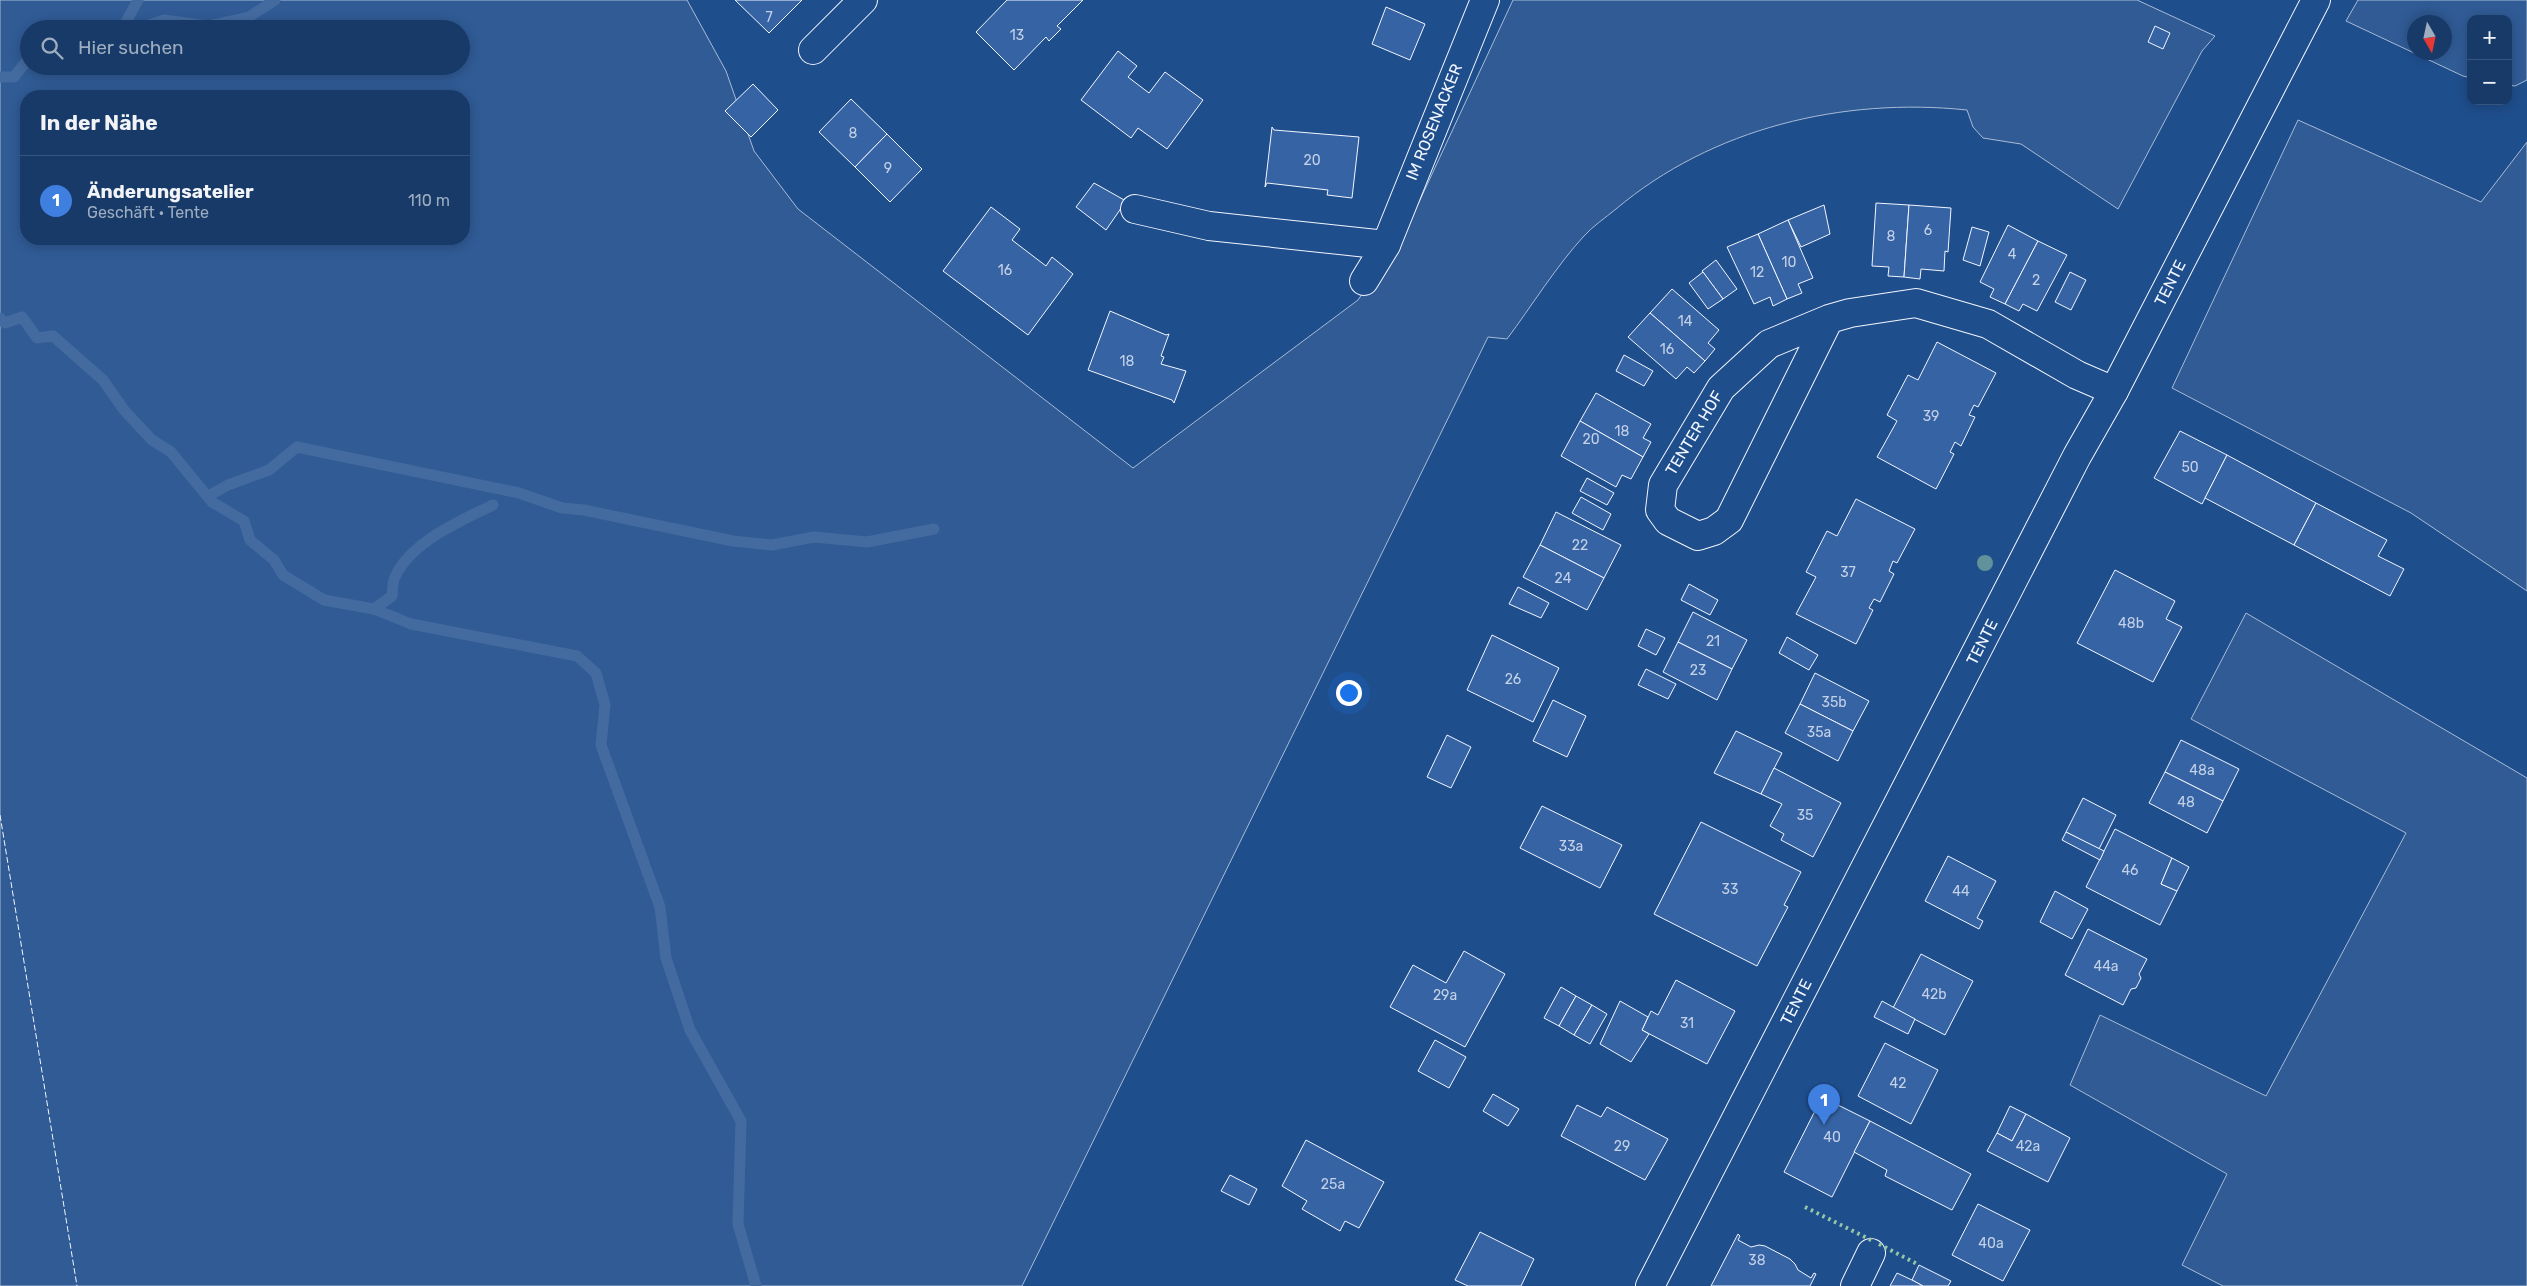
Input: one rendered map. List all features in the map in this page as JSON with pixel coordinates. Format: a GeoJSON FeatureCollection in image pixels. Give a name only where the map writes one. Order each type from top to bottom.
{"type":"FeatureCollection","features":[{"type":"Feature","properties":{"kind":"street"},"geometry":{"type":"LineString","coordinates":[[813,50],[863,0]]}},
{"type":"Feature","properties":{"kind":"street","name":"IM ROSENACKER"},"geometry":{"type":"LineString","coordinates":[[1364,281],[1386,245],[1484,0]]}},
{"type":"Feature","properties":{"kind":"street","name":"TENTE"},"geometry":{"type":"LineString","coordinates":[[1650,1286],[2077,456],[2114,392],[2316,0]]}},
{"type":"Feature","properties":{"kind":"street"},"geometry":{"type":"LineString","coordinates":[[1135,209],[1208,226],[1386,245]]}},
{"type":"Feature","properties":{"kind":"street","name":"TENTER HOF"},"geometry":{"type":"LineString","coordinates":[[1829,319],[1729,520],[1714,531],[1698,536],[1668,521],[1660,510],[1663,485],[1721,388],[1769,344],[1829,319],[1850,313],[1916,303],[1988,324],[2077,375],[2114,392]]}},
{"type":"Feature","properties":{"kind":"street"},"geometry":{"type":"LineString","coordinates":[[1854,1286],[1871,1253]]}},
{"type":"Feature","properties":{"kind":"shaded area"},"geometry":{"type":"Polygon","coordinates":[[[0,0],[687,0],[726,71],[754,151],[798,209],[1133,468],[1358,300],[1406,230],[1513,0],[2137,0],[2215,36],[2202,51],[2118,209],[2021,144],[1983,138],[1973,127],[1967,110],[1920,107],[1873,109],[1827,114],[1781,124],[1737,139],[1694,158],[1654,181],[1599,222],[1584,236],[1554,273],[1507,339],[1488,337],[1022,1286],[0,1286],[0,0]]]}},
{"type":"Feature","properties":{"kind":"shaded area"},"geometry":{"type":"Polygon","coordinates":[[[2358,0],[2527,0],[2527,80],[2515,86],[2512,86],[2512,15],[2467,15],[2467,77],[2429,60],[2452,60],[2452,15],[2407,15],[2407,50],[2346,21],[2358,0]]]}},
{"type":"Feature","properties":{"kind":"shaded area"},"geometry":{"type":"Polygon","coordinates":[[[2298,120],[2481,202],[2527,142],[2527,591],[2411,513],[2172,388],[2298,120]]]}},
{"type":"Feature","properties":{"kind":"shaded area"},"geometry":{"type":"Polygon","coordinates":[[[2246,613],[2527,778],[2527,1286],[2223,1286],[2182,1265],[2227,1174],[2070,1085],[2100,1015],[2266,1096],[2406,833],[2191,719],[2246,613]]]}},
{"type":"Feature","properties":{"kind":"building"},"geometry":{"type":"Polygon","coordinates":[[[735,0],[802,0],[769,33],[735,0]]]}},
{"type":"Feature","properties":{"kind":"building"},"geometry":{"type":"Polygon","coordinates":[[[1007,0],[1083,0],[1057,26],[1061,29],[1049,41],[1046,37],[1014,70],[976,32],[1007,0]]]}},
{"type":"Feature","properties":{"kind":"building"},"geometry":{"type":"Polygon","coordinates":[[[1386,7],[1425,24],[1410,60],[1372,44],[1386,7]]]}},
{"type":"Feature","properties":{"kind":"building"},"geometry":{"type":"Polygon","coordinates":[[[2155,26],[2170,33],[2163,49],[2148,42],[2155,26]]]}},
{"type":"Feature","properties":{"kind":"building"},"geometry":{"type":"Polygon","coordinates":[[[1118,51],[1137,66],[1128,77],[1149,93],[1165,72],[1203,100],[1167,149],[1138,128],[1131,138],[1081,100],[1118,51]]]}},
{"type":"Feature","properties":{"kind":"building"},"geometry":{"type":"Polygon","coordinates":[[[753,84],[778,110],[751,137],[725,111],[753,84]]]}},
{"type":"Feature","properties":{"kind":"building"},"geometry":{"type":"Polygon","coordinates":[[[851,99],[887,134],[855,167],[819,132],[851,99]]]}},
{"type":"Feature","properties":{"kind":"building"},"geometry":{"type":"Polygon","coordinates":[[[1272,127],[1274,130],[1359,137],[1352,198],[1327,195],[1328,190],[1267,183],[1265,187],[1272,127]]]}},
{"type":"Feature","properties":{"kind":"building"},"geometry":{"type":"Polygon","coordinates":[[[887,134],[922,169],[890,202],[855,167],[887,134]]]}},
{"type":"Feature","properties":{"kind":"building"},"geometry":{"type":"Polygon","coordinates":[[[1094,183],[1126,201],[1106,230],[1076,207],[1094,183]]]}},
{"type":"Feature","properties":{"kind":"building"},"geometry":{"type":"Polygon","coordinates":[[[1876,203],[1909,205],[1904,277],[1888,276],[1889,267],[1872,266],[1876,203]]]}},
{"type":"Feature","properties":{"kind":"building"},"geometry":{"type":"Polygon","coordinates":[[[1824,205],[1830,234],[1801,247],[1788,220],[1824,205]]]}},
{"type":"Feature","properties":{"kind":"building"},"geometry":{"type":"Polygon","coordinates":[[[1909,205],[1951,208],[1948,252],[1945,251],[1944,271],[1921,269],[1920,279],[1904,277],[1909,205]]]}},
{"type":"Feature","properties":{"kind":"building"},"geometry":{"type":"Polygon","coordinates":[[[991,207],[1020,229],[1012,240],[1046,266],[1052,257],[1073,274],[1028,335],[943,271],[991,207]]]}},
{"type":"Feature","properties":{"kind":"building"},"geometry":{"type":"Polygon","coordinates":[[[1788,220],[1813,278],[1798,284],[1802,293],[1787,299],[1758,234],[1788,220]]]}},
{"type":"Feature","properties":{"kind":"building"},"geometry":{"type":"Polygon","coordinates":[[[2008,225],[2038,241],[2005,304],[1990,297],[1994,289],[1980,282],[2008,225]]]}},
{"type":"Feature","properties":{"kind":"building"},"geometry":{"type":"Polygon","coordinates":[[[1972,227],[1989,232],[1980,266],[1963,260],[1972,227]]]}},
{"type":"Feature","properties":{"kind":"building"},"geometry":{"type":"Polygon","coordinates":[[[1758,234],[1787,299],[1773,306],[1770,297],[1754,304],[1727,247],[1758,234]]]}},
{"type":"Feature","properties":{"kind":"building"},"geometry":{"type":"Polygon","coordinates":[[[2038,241],[2067,255],[2037,311],[2023,304],[2019,311],[2005,304],[2038,241]]]}},
{"type":"Feature","properties":{"kind":"building"},"geometry":{"type":"Polygon","coordinates":[[[1716,260],[1737,289],[1723,299],[1702,271],[1716,260]]]}},
{"type":"Feature","properties":{"kind":"building"},"geometry":{"type":"Polygon","coordinates":[[[1703,272],[1723,299],[1708,309],[1689,283],[1703,272]]]}},
{"type":"Feature","properties":{"kind":"building"},"geometry":{"type":"Polygon","coordinates":[[[2070,272],[2086,280],[2071,310],[2055,302],[2070,272]]]}},
{"type":"Feature","properties":{"kind":"building"},"geometry":{"type":"Polygon","coordinates":[[[1672,289],[1719,330],[1708,343],[1715,349],[1705,361],[1650,313],[1672,289]]]}},
{"type":"Feature","properties":{"kind":"building"},"geometry":{"type":"Polygon","coordinates":[[[1110,311],[1166,335],[1169,334],[1161,356],[1164,357],[1161,364],[1186,371],[1174,403],[1172,400],[1088,370],[1110,311]]]}},
{"type":"Feature","properties":{"kind":"building"},"geometry":{"type":"Polygon","coordinates":[[[1650,313],[1705,361],[1694,373],[1687,367],[1676,379],[1628,337],[1650,313]]]}},
{"type":"Feature","properties":{"kind":"building"},"geometry":{"type":"Polygon","coordinates":[[[1937,342],[1996,373],[1978,407],[1974,405],[1969,415],[1975,417],[1961,446],[1955,442],[1950,452],[1954,454],[1936,489],[1877,457],[1897,421],[1887,415],[1908,375],[1918,380],[1937,342]]]}},
{"type":"Feature","properties":{"kind":"building"},"geometry":{"type":"Polygon","coordinates":[[[1624,355],[1653,371],[1644,386],[1616,371],[1624,355]]]}},
{"type":"Feature","properties":{"kind":"building"},"geometry":{"type":"Polygon","coordinates":[[[1596,393],[1651,424],[1643,438],[1651,442],[1643,457],[1580,421],[1596,393]]]}},
{"type":"Feature","properties":{"kind":"building"},"geometry":{"type":"Polygon","coordinates":[[[1580,421],[1643,457],[1631,479],[1622,475],[1616,487],[1561,456],[1580,421]]]}},
{"type":"Feature","properties":{"kind":"building"},"geometry":{"type":"Polygon","coordinates":[[[2180,431],[2227,455],[2202,504],[2154,478],[2180,431]]]}},
{"type":"Feature","properties":{"kind":"building"},"geometry":{"type":"Polygon","coordinates":[[[2227,455],[2316,503],[2294,545],[2205,498],[2227,455]]]}},
{"type":"Feature","properties":{"kind":"building"},"geometry":{"type":"Polygon","coordinates":[[[1587,478],[1614,493],[1607,505],[1580,491],[1587,478]]]}},
{"type":"Feature","properties":{"kind":"building"},"geometry":{"type":"Polygon","coordinates":[[[1581,497],[1611,514],[1603,530],[1572,513],[1581,497]]]}},
{"type":"Feature","properties":{"kind":"building"},"geometry":{"type":"Polygon","coordinates":[[[1856,499],[1915,529],[1897,563],[1893,561],[1889,571],[1894,574],[1880,602],[1874,599],[1869,608],[1873,610],[1856,644],[1796,614],[1816,577],[1806,572],[1827,531],[1837,536],[1856,499]]]}},
{"type":"Feature","properties":{"kind":"building"},"geometry":{"type":"Polygon","coordinates":[[[2316,503],[2387,540],[2378,556],[2404,569],[2390,596],[2294,545],[2316,503]]]}},
{"type":"Feature","properties":{"kind":"building"},"geometry":{"type":"Polygon","coordinates":[[[1556,512],[1621,545],[1604,578],[1540,545],[1556,512]]]}},
{"type":"Feature","properties":{"kind":"building"},"geometry":{"type":"Polygon","coordinates":[[[1540,545],[1604,578],[1587,610],[1523,577],[1540,545]]]}},
{"type":"Feature","properties":{"kind":"building"},"geometry":{"type":"Polygon","coordinates":[[[2115,570],[2175,601],[2166,619],[2182,627],[2153,682],[2077,643],[2115,570]]]}},
{"type":"Feature","properties":{"kind":"building"},"geometry":{"type":"Polygon","coordinates":[[[1689,584],[1718,600],[1710,615],[1681,600],[1689,584]]]}},
{"type":"Feature","properties":{"kind":"building"},"geometry":{"type":"Polygon","coordinates":[[[1518,587],[1549,603],[1541,618],[1509,604],[1518,587]]]}},
{"type":"Feature","properties":{"kind":"building"},"geometry":{"type":"Polygon","coordinates":[[[1693,612],[1747,640],[1732,669],[1678,642],[1693,612]]]}},
{"type":"Feature","properties":{"kind":"building"},"geometry":{"type":"Polygon","coordinates":[[[1646,629],[1665,638],[1656,655],[1638,646],[1646,629]]]}},
{"type":"Feature","properties":{"kind":"building"},"geometry":{"type":"Polygon","coordinates":[[[1492,635],[1559,668],[1533,722],[1467,690],[1492,635]]]}},
{"type":"Feature","properties":{"kind":"building"},"geometry":{"type":"Polygon","coordinates":[[[1787,637],[1818,655],[1809,670],[1779,653],[1787,637]]]}},
{"type":"Feature","properties":{"kind":"building"},"geometry":{"type":"Polygon","coordinates":[[[1678,642],[1732,669],[1717,700],[1663,672],[1678,642]]]}},
{"type":"Feature","properties":{"kind":"building"},"geometry":{"type":"Polygon","coordinates":[[[1646,669],[1676,684],[1668,699],[1638,685],[1646,669]]]}},
{"type":"Feature","properties":{"kind":"building"},"geometry":{"type":"Polygon","coordinates":[[[1815,673],[1869,701],[1853,731],[1800,704],[1815,673]]]}},
{"type":"Feature","properties":{"kind":"building"},"geometry":{"type":"Polygon","coordinates":[[[1553,700],[1586,716],[1567,757],[1533,741],[1553,700]]]}},
{"type":"Feature","properties":{"kind":"building"},"geometry":{"type":"Polygon","coordinates":[[[1800,704],[1853,731],[1838,761],[1785,733],[1800,704]]]}},
{"type":"Feature","properties":{"kind":"building"},"geometry":{"type":"Polygon","coordinates":[[[1736,731],[1782,753],[1761,794],[1714,773],[1736,731]]]}},
{"type":"Feature","properties":{"kind":"building"},"geometry":{"type":"Polygon","coordinates":[[[1447,735],[1471,747],[1451,788],[1427,777],[1447,735]]]}},
{"type":"Feature","properties":{"kind":"building"},"geometry":{"type":"Polygon","coordinates":[[[2181,740],[2239,769],[2223,801],[2165,772],[2181,740]]]}},
{"type":"Feature","properties":{"kind":"building"},"geometry":{"type":"Polygon","coordinates":[[[1774,768],[1841,803],[1813,857],[1781,840],[1784,834],[1770,826],[1782,804],[1761,794],[1774,768]]]}},
{"type":"Feature","properties":{"kind":"building"},"geometry":{"type":"Polygon","coordinates":[[[2165,772],[2223,801],[2207,833],[2149,803],[2165,772]]]}},
{"type":"Feature","properties":{"kind":"building"},"geometry":{"type":"Polygon","coordinates":[[[2083,798],[2116,815],[2099,849],[2066,832],[2083,798]]]}},
{"type":"Feature","properties":{"kind":"building"},"geometry":{"type":"Polygon","coordinates":[[[1542,806],[1622,845],[1600,888],[1520,848],[1542,806]]]}},
{"type":"Feature","properties":{"kind":"building"},"geometry":{"type":"Polygon","coordinates":[[[1701,822],[1801,872],[1784,905],[1788,907],[1757,966],[1654,914],[1701,822]]]}},
{"type":"Feature","properties":{"kind":"building"},"geometry":{"type":"Polygon","coordinates":[[[2115,829],[2172,858],[2161,884],[2177,891],[2160,925],[2086,887],[2115,829]]]}},
{"type":"Feature","properties":{"kind":"building"},"geometry":{"type":"Polygon","coordinates":[[[2066,832],[2104,851],[2100,860],[2062,840],[2066,832]]]}},
{"type":"Feature","properties":{"kind":"building"},"geometry":{"type":"Polygon","coordinates":[[[1948,856],[1996,881],[1977,918],[1983,921],[1979,929],[1925,901],[1948,856]]]}},
{"type":"Feature","properties":{"kind":"building"},"geometry":{"type":"Polygon","coordinates":[[[2172,858],[2189,867],[2177,891],[2161,884],[2172,858]]]}},
{"type":"Feature","properties":{"kind":"building"},"geometry":{"type":"Polygon","coordinates":[[[2055,891],[2088,909],[2072,939],[2040,922],[2055,891]]]}},
{"type":"Feature","properties":{"kind":"building"},"geometry":{"type":"Polygon","coordinates":[[[2088,929],[2147,959],[2139,974],[2141,978],[2136,988],[2131,989],[2123,1005],[2065,975],[2088,929]]]}},
{"type":"Feature","properties":{"kind":"building"},"geometry":{"type":"Polygon","coordinates":[[[1464,951],[1505,974],[1465,1047],[1390,1007],[1413,965],[1446,983],[1464,951]]]}},
{"type":"Feature","properties":{"kind":"building"},"geometry":{"type":"Polygon","coordinates":[[[1921,954],[1973,981],[1945,1035],[1893,1008],[1921,954]]]}},
{"type":"Feature","properties":{"kind":"building"},"geometry":{"type":"Polygon","coordinates":[[[1676,980],[1735,1011],[1707,1064],[1642,1030],[1651,1011],[1658,1015],[1676,980]]]}},
{"type":"Feature","properties":{"kind":"building"},"geometry":{"type":"Polygon","coordinates":[[[1561,987],[1576,996],[1559,1026],[1544,1018],[1561,987]]]}},
{"type":"Feature","properties":{"kind":"building"},"geometry":{"type":"Polygon","coordinates":[[[1576,996],[1592,1005],[1574,1035],[1559,1026],[1576,996]]]}},
{"type":"Feature","properties":{"kind":"building"},"geometry":{"type":"Polygon","coordinates":[[[1620,1001],[1648,1017],[1642,1030],[1649,1034],[1631,1062],[1600,1044],[1620,1001]]]}},
{"type":"Feature","properties":{"kind":"building"},"geometry":{"type":"Polygon","coordinates":[[[1882,1001],[1915,1019],[1908,1034],[1874,1017],[1882,1001]]]}},
{"type":"Feature","properties":{"kind":"building"},"geometry":{"type":"Polygon","coordinates":[[[1592,1005],[1607,1014],[1590,1044],[1574,1035],[1592,1005]]]}},
{"type":"Feature","properties":{"kind":"building"},"geometry":{"type":"Polygon","coordinates":[[[1435,1040],[1466,1057],[1449,1088],[1418,1071],[1435,1040]]]}},
{"type":"Feature","properties":{"kind":"building"},"geometry":{"type":"Polygon","coordinates":[[[1885,1043],[1938,1070],[1911,1124],[1858,1096],[1885,1043]]]}},
{"type":"Feature","properties":{"kind":"building"},"geometry":{"type":"Polygon","coordinates":[[[1493,1094],[1519,1109],[1508,1126],[1483,1111],[1493,1094]]]}},
{"type":"Feature","properties":{"kind":"building"},"geometry":{"type":"Polygon","coordinates":[[[1822,1097],[1870,1121],[1832,1197],[1784,1172],[1822,1097]]]}},
{"type":"Feature","properties":{"kind":"building"},"geometry":{"type":"Polygon","coordinates":[[[1577,1105],[1601,1117],[1607,1107],[1668,1139],[1645,1180],[1561,1136],[1577,1105]]]}},
{"type":"Feature","properties":{"kind":"building"},"geometry":{"type":"Polygon","coordinates":[[[2010,1106],[2026,1114],[2012,1141],[1997,1133],[2010,1106]]]}},
{"type":"Feature","properties":{"kind":"building"},"geometry":{"type":"Polygon","coordinates":[[[2026,1114],[2070,1138],[2048,1182],[1987,1151],[1997,1133],[2012,1141],[2026,1114]]]}},
{"type":"Feature","properties":{"kind":"building"},"geometry":{"type":"Polygon","coordinates":[[[1870,1121],[1971,1174],[1952,1210],[1885,1176],[1887,1170],[1854,1152],[1870,1121]]]}},
{"type":"Feature","properties":{"kind":"building"},"geometry":{"type":"Polygon","coordinates":[[[1306,1140],[1384,1182],[1359,1228],[1345,1221],[1340,1231],[1302,1209],[1307,1201],[1282,1186],[1306,1140]]]}},
{"type":"Feature","properties":{"kind":"building"},"geometry":{"type":"Polygon","coordinates":[[[1230,1175],[1257,1189],[1249,1205],[1221,1191],[1230,1175]]]}},
{"type":"Feature","properties":{"kind":"building"},"geometry":{"type":"Polygon","coordinates":[[[1978,1204],[2030,1230],[2003,1281],[1952,1255],[1978,1204]]]}},
{"type":"Feature","properties":{"kind":"building"},"geometry":{"type":"Polygon","coordinates":[[[1480,1232],[1534,1259],[1521,1286],[1468,1286],[1455,1280],[1480,1232]]]}},
{"type":"Feature","properties":{"kind":"building"},"geometry":{"type":"Polygon","coordinates":[[[1738,1234],[1740,1236],[1738,1240],[1751,1247],[1765,1246],[1790,1259],[1798,1270],[1811,1278],[1814,1273],[1816,1274],[1810,1286],[1711,1286],[1738,1234]]]}},
{"type":"Feature","properties":{"kind":"building"},"geometry":{"type":"Polygon","coordinates":[[[1919,1265],[1951,1281],[1948,1286],[1923,1286],[1912,1280],[1919,1265]]]}},
{"type":"Feature","properties":{"kind":"building"},"geometry":{"type":"Polygon","coordinates":[[[1897,1273],[1912,1280],[1923,1286],[1890,1286],[1897,1273]]]}},
{"type":"Feature","properties":{"kind":"waterway"},"geometry":{"type":"LineString","coordinates":[[127,20],[138,0]]}},
{"type":"Feature","properties":{"kind":"waterway"},"geometry":{"type":"LineString","coordinates":[[235,20],[249,17],[275,0]]}},
{"type":"Feature","properties":{"kind":"waterway"},"geometry":{"type":"LineString","coordinates":[[0,77],[14,77],[20,69]]}},
{"type":"Feature","properties":{"kind":"waterway"},"geometry":{"type":"LineString","coordinates":[[0,318],[5,323],[22,317],[37,338],[53,336],[103,380],[124,410],[152,440],[171,452],[212,502],[244,521],[250,540],[274,560],[283,575],[324,600],[374,609],[411,624],[577,656],[596,673],[605,705],[601,745],[660,907],[666,958],[690,1030],[741,1121],[738,1224],[756,1286]]}},
{"type":"Feature","properties":{"kind":"waterway"},"geometry":{"type":"LineString","coordinates":[[208,496],[228,485],[269,470],[297,447],[519,493],[562,508],[584,510],[733,541],[772,545],[814,537],[867,542],[934,529]]}},
{"type":"Feature","properties":{"kind":"waterway"},"geometry":{"type":"LineString","coordinates":[[374,609],[392,596],[395,577],[402,565],[424,543],[452,525],[493,505]]}},
{"type":"Feature","properties":{"kind":"hedge"},"geometry":{"type":"LineString","coordinates":[[1805,1207],[1873,1241]]}},
{"type":"Feature","properties":{"kind":"hedge"},"geometry":{"type":"LineString","coordinates":[[1879,1244],[1919,1265]]}},
{"type":"Feature","properties":{"kind":"fence"},"geometry":{"type":"LineString","coordinates":[[0,815],[77,1286]]}},
{"type":"Feature","properties":{"kind":"place","name":"Änderungsatelier"},"geometry":{"type":"Point","coordinates":[1824,1125]}}]}
